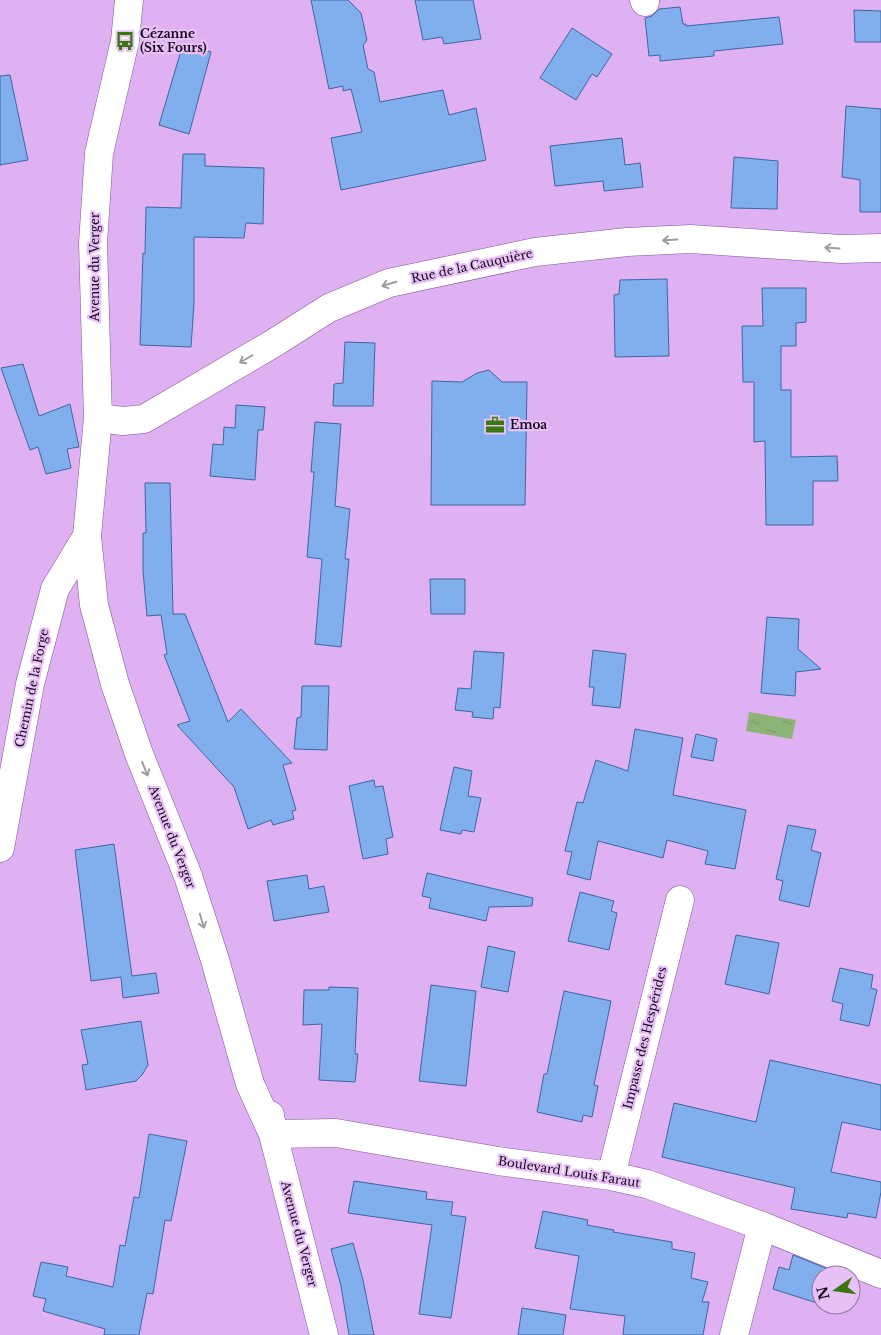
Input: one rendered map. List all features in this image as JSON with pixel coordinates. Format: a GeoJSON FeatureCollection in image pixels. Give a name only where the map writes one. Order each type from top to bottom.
{"type":"FeatureCollection","features":[{"type":"Feature","properties":{"kind":"street","name":"Avenue du Verger"},"geometry":{"type":"LineString","coordinates":[[129,0],[124,41],[98,153],[92,243],[98,418],[87,536],[130,678],[154,744],[203,863],[233,959],[266,1080],[273,1134],[324,1335]]}},
{"type":"Feature","properties":{"kind":"street","name":"Rue de la Cauquière"},"geometry":{"type":"LineString","coordinates":[[98,418],[124,421],[144,419],[274,343],[329,308],[389,283],[535,252],[627,242],[690,239],[841,249],[881,248]]}},
{"type":"Feature","properties":{"kind":"street","name":"Chemin de la Forge"},"geometry":{"type":"LineString","coordinates":[[0,848],[30,684],[55,589],[87,536]]}},
{"type":"Feature","properties":{"kind":"street","name":"Impasse des Hespérides"},"geometry":{"type":"LineString","coordinates":[[611,1176],[680,900]]}},
{"type":"Feature","properties":{"kind":"street","name":"Boulevard Louis Faraut"},"geometry":{"type":"LineString","coordinates":[[273,1134],[336,1134],[498,1162],[611,1176],[647,1184],[762,1226],[881,1274]]}},
{"type":"Feature","properties":{"kind":"street"},"geometry":{"type":"LineString","coordinates":[[734,1335],[762,1226]]}},
{"type":"Feature","properties":{"kind":"water"},"geometry":{"type":"Polygon","coordinates":[[[749,712],[796,720],[792,739],[746,731],[749,712]]]}},
{"type":"Feature","properties":{"kind":"building"},"geometry":{"type":"Polygon","coordinates":[[[311,0],[348,0],[361,13],[367,40],[363,45],[368,69],[374,72],[380,102],[443,90],[449,115],[476,108],[486,160],[341,190],[331,138],[362,132],[351,89],[343,91],[343,86],[329,89],[311,0]]]}},
{"type":"Feature","properties":{"kind":"building"},"geometry":{"type":"Polygon","coordinates":[[[415,0],[473,0],[481,39],[444,44],[442,37],[423,40],[415,0]]]}},
{"type":"Feature","properties":{"kind":"building"},"geometry":{"type":"Polygon","coordinates":[[[680,7],[683,24],[686,24],[686,26],[779,17],[783,44],[714,51],[714,56],[660,61],[660,55],[649,56],[645,18],[652,16],[659,9],[680,7]]]}},
{"type":"Feature","properties":{"kind":"building"},"geometry":{"type":"Polygon","coordinates":[[[854,10],[881,11],[881,42],[855,42],[854,10]]]}},
{"type":"Feature","properties":{"kind":"building"},"geometry":{"type":"Polygon","coordinates":[[[572,28],[612,54],[597,77],[592,74],[576,100],[540,78],[572,28]]]}},
{"type":"Feature","properties":{"kind":"building"},"geometry":{"type":"Polygon","coordinates":[[[183,44],[211,52],[189,134],[159,125],[183,44]]]}},
{"type":"Feature","properties":{"kind":"building"},"geometry":{"type":"Polygon","coordinates":[[[10,75],[28,160],[0,165],[0,76],[10,75]]]}},
{"type":"Feature","properties":{"kind":"building"},"geometry":{"type":"Polygon","coordinates":[[[846,106],[881,109],[881,212],[860,212],[860,180],[842,177],[846,106]]]}},
{"type":"Feature","properties":{"kind":"building"},"geometry":{"type":"Polygon","coordinates":[[[622,138],[625,165],[640,163],[643,187],[604,191],[603,181],[555,186],[550,146],[622,138]]]}},
{"type":"Feature","properties":{"kind":"building"},"geometry":{"type":"Polygon","coordinates":[[[183,154],[205,154],[205,166],[264,168],[263,224],[246,223],[244,238],[194,237],[194,303],[191,347],[140,345],[146,207],[181,208],[183,154]]]}},
{"type":"Feature","properties":{"kind":"building"},"geometry":{"type":"Polygon","coordinates":[[[734,157],[778,161],[777,209],[731,208],[734,157]]]}},
{"type":"Feature","properties":{"kind":"building"},"geometry":{"type":"Polygon","coordinates":[[[667,279],[669,356],[615,357],[614,295],[619,294],[620,280],[667,279]]]}},
{"type":"Feature","properties":{"kind":"building"},"geometry":{"type":"Polygon","coordinates":[[[762,288],[806,288],[806,322],[796,323],[796,346],[781,346],[781,390],[791,390],[791,457],[837,456],[838,481],[813,481],[813,525],[766,525],[765,441],[754,442],[754,382],[743,382],[742,326],[763,326],[762,288]]]}},
{"type":"Feature","properties":{"kind":"building"},"geometry":{"type":"Polygon","coordinates":[[[345,342],[375,343],[373,406],[333,406],[334,384],[343,383],[345,342]]]}},
{"type":"Feature","properties":{"kind":"building"},"geometry":{"type":"Polygon","coordinates":[[[23,364],[39,416],[70,404],[79,447],[67,449],[71,468],[46,474],[38,447],[30,450],[1,368],[23,364]]]}},
{"type":"Feature","properties":{"kind":"building"},"geometry":{"type":"Polygon","coordinates":[[[489,370],[502,382],[527,382],[525,505],[431,505],[432,381],[462,382],[477,373],[489,370]]]}},
{"type":"Feature","properties":{"kind":"building"},"geometry":{"type":"Polygon","coordinates":[[[236,405],[265,407],[263,430],[258,430],[255,480],[210,476],[213,444],[223,445],[224,427],[235,428],[236,405]]]}},
{"type":"Feature","properties":{"kind":"building"},"geometry":{"type":"Polygon","coordinates":[[[315,422],[341,424],[335,506],[350,509],[345,559],[349,559],[341,647],[315,644],[322,559],[307,557],[314,472],[311,472],[315,422]]]}},
{"type":"Feature","properties":{"kind":"building"},"geometry":{"type":"Polygon","coordinates":[[[145,483],[170,483],[173,614],[185,614],[228,722],[241,709],[292,763],[283,765],[296,810],[292,811],[294,819],[273,825],[271,820],[248,829],[234,787],[177,725],[190,721],[164,655],[167,654],[161,615],[147,616],[143,571],[143,533],[146,533],[145,483]]]}},
{"type":"Feature","properties":{"kind":"building"},"geometry":{"type":"Polygon","coordinates":[[[430,579],[465,579],[465,614],[431,614],[430,579]]]}},
{"type":"Feature","properties":{"kind":"building"},"geometry":{"type":"Polygon","coordinates":[[[767,617],[799,619],[798,649],[821,669],[796,672],[795,696],[761,693],[767,617]]]}},
{"type":"Feature","properties":{"kind":"building"},"geometry":{"type":"Polygon","coordinates":[[[593,650],[626,654],[620,708],[592,705],[594,687],[589,687],[593,650]]]}},
{"type":"Feature","properties":{"kind":"building"},"geometry":{"type":"Polygon","coordinates":[[[474,651],[504,653],[500,708],[494,707],[493,719],[472,717],[473,712],[455,710],[458,688],[471,689],[474,651]]]}},
{"type":"Feature","properties":{"kind":"building"},"geometry":{"type":"Polygon","coordinates":[[[302,686],[329,686],[327,750],[294,749],[297,718],[301,717],[302,686]]]}},
{"type":"Feature","properties":{"kind":"building"},"geometry":{"type":"Polygon","coordinates":[[[635,729],[683,738],[673,795],[746,810],[735,869],[705,864],[708,851],[667,840],[663,858],[598,841],[590,880],[567,874],[572,852],[565,851],[577,802],[583,803],[596,760],[628,771],[635,729]]]}},
{"type":"Feature","properties":{"kind":"building"},"geometry":{"type":"Polygon","coordinates":[[[696,734],[717,739],[713,761],[691,757],[696,734]]]}},
{"type":"Feature","properties":{"kind":"building"},"geometry":{"type":"Polygon","coordinates":[[[454,767],[472,771],[468,796],[481,798],[474,832],[462,830],[461,834],[440,830],[454,767]]]}},
{"type":"Feature","properties":{"kind":"building"},"geometry":{"type":"Polygon","coordinates":[[[374,780],[375,787],[383,786],[393,837],[386,839],[388,854],[363,859],[349,786],[374,780]]]}},
{"type":"Feature","properties":{"kind":"building"},"geometry":{"type":"Polygon","coordinates":[[[788,825],[816,830],[811,850],[821,853],[809,907],[779,900],[783,881],[776,879],[788,825]]]}},
{"type":"Feature","properties":{"kind":"building"},"geometry":{"type":"Polygon","coordinates":[[[114,844],[132,976],[156,973],[159,993],[123,998],[121,977],[91,981],[75,850],[114,844]]]}},
{"type":"Feature","properties":{"kind":"building"},"geometry":{"type":"Polygon","coordinates":[[[427,873],[533,898],[532,906],[489,907],[486,921],[429,908],[431,898],[422,896],[427,873]]]}},
{"type":"Feature","properties":{"kind":"building"},"geometry":{"type":"Polygon","coordinates":[[[307,875],[309,889],[324,886],[329,912],[274,921],[267,881],[307,875]]]}},
{"type":"Feature","properties":{"kind":"building"},"geometry":{"type":"Polygon","coordinates":[[[580,892],[614,901],[611,911],[617,913],[609,950],[568,941],[580,892]]]}},
{"type":"Feature","properties":{"kind":"building"},"geometry":{"type":"Polygon","coordinates":[[[736,935],[779,943],[769,994],[725,984],[736,935]]]}},
{"type":"Feature","properties":{"kind":"building"},"geometry":{"type":"Polygon","coordinates":[[[488,946],[515,952],[508,992],[481,987],[488,946]]]}},
{"type":"Feature","properties":{"kind":"building"},"geometry":{"type":"Polygon","coordinates":[[[840,968],[873,975],[871,988],[877,990],[869,1026],[840,1020],[843,1004],[832,1001],[840,968]]]}},
{"type":"Feature","properties":{"kind":"building"},"geometry":{"type":"Polygon","coordinates":[[[431,985],[476,991],[466,1086],[419,1081],[431,985]]]}},
{"type":"Feature","properties":{"kind":"building"},"geometry":{"type":"Polygon","coordinates":[[[329,987],[358,988],[355,1054],[358,1054],[355,1082],[319,1080],[322,1024],[303,1025],[304,990],[329,990],[329,987]]]}},
{"type":"Feature","properties":{"kind":"building"},"geometry":{"type":"Polygon","coordinates":[[[564,991],[611,1001],[594,1085],[598,1086],[592,1117],[583,1115],[582,1122],[537,1112],[564,991]]]}},
{"type":"Feature","properties":{"kind":"building"},"geometry":{"type":"Polygon","coordinates":[[[141,1021],[148,1065],[142,1075],[136,1081],[86,1090],[82,1065],[88,1064],[81,1030],[141,1021]]]}},
{"type":"Feature","properties":{"kind":"building"},"geometry":{"type":"Polygon","coordinates":[[[770,1060],[881,1085],[881,1130],[842,1122],[831,1172],[881,1182],[876,1218],[848,1213],[847,1218],[791,1209],[795,1188],[662,1157],[674,1103],[756,1122],[770,1060]]]}},
{"type":"Feature","properties":{"kind":"building"},"geometry":{"type":"Polygon","coordinates":[[[149,1134],[187,1141],[171,1221],[165,1220],[153,1294],[147,1293],[139,1335],[104,1335],[105,1329],[43,1311],[46,1299],[33,1296],[41,1262],[68,1267],[66,1276],[113,1287],[120,1245],[125,1246],[134,1197],[139,1198],[149,1134]]]}},
{"type":"Feature","properties":{"kind":"building"},"geometry":{"type":"Polygon","coordinates":[[[354,1181],[427,1192],[426,1199],[453,1202],[451,1215],[466,1217],[451,1318],[419,1314],[432,1225],[348,1213],[354,1181]]]}},
{"type":"Feature","properties":{"kind":"building"},"geometry":{"type":"Polygon","coordinates":[[[543,1211],[588,1220],[587,1225],[614,1230],[613,1232],[672,1242],[672,1249],[695,1253],[691,1278],[708,1282],[702,1302],[709,1302],[703,1335],[623,1335],[625,1316],[570,1309],[579,1256],[535,1248],[543,1211]]]}},
{"type":"Feature","properties":{"kind":"building"},"geometry":{"type":"Polygon","coordinates":[[[353,1243],[363,1280],[374,1335],[349,1335],[341,1286],[331,1249],[353,1243]]]}},
{"type":"Feature","properties":{"kind":"building"},"geometry":{"type":"Polygon","coordinates":[[[793,1255],[818,1265],[811,1265],[811,1301],[773,1289],[779,1267],[789,1270],[793,1255]]]}},
{"type":"Feature","properties":{"kind":"building"},"geometry":{"type":"Polygon","coordinates":[[[522,1308],[566,1315],[563,1335],[518,1335],[522,1308]]]}},
{"type":"Feature","properties":{"kind":"place","name":"Cézanne (Six Fours)"},"geometry":{"type":"Point","coordinates":[125,41]}},
{"type":"Feature","properties":{"kind":"place","name":"Emoa"},"geometry":{"type":"Point","coordinates":[495,425]}}]}
